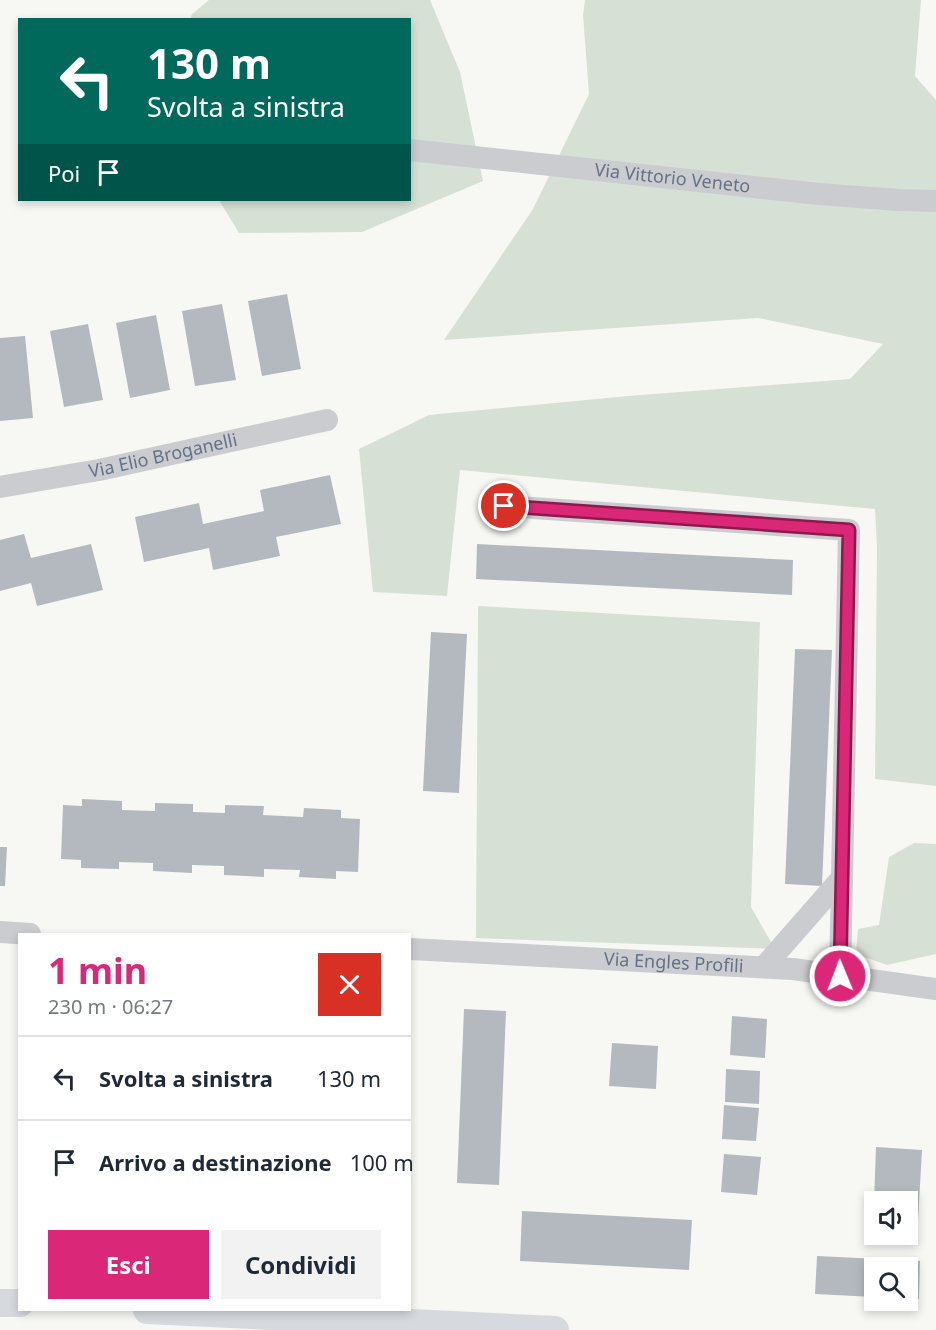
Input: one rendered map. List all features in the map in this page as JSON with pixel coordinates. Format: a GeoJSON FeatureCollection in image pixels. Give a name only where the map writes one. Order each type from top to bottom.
{"type":"FeatureCollection","features":[{"type":"Feature","properties":{"kind":"main road"},"geometry":{"type":"LineString","coordinates":[[0,1303],[18,1304]]}},
{"type":"Feature","properties":{"kind":"main road"},"geometry":{"type":"LineString","coordinates":[[167,1311],[555,1330]]}},
{"type":"Feature","properties":{"kind":"street","name":"Via Vittorio Veneto"},"geometry":{"type":"LineString","coordinates":[[411,150],[819,194],[898,201],[936,201]]}},
{"type":"Feature","properties":{"kind":"street","name":"Via Elio Broganelli"},"geometry":{"type":"LineString","coordinates":[[0,487],[99,470],[327,420]]}},
{"type":"Feature","properties":{"kind":"street"},"geometry":{"type":"LineString","coordinates":[[504,506],[849,530],[840,976]]}},
{"type":"Feature","properties":{"kind":"street"},"geometry":{"type":"LineString","coordinates":[[764,967],[841,879]]}},
{"type":"Feature","properties":{"kind":"street"},"geometry":{"type":"LineString","coordinates":[[0,932],[18,933]]}},
{"type":"Feature","properties":{"kind":"street","name":"Via Engles Profili"},"geometry":{"type":"LineString","coordinates":[[411,949],[793,969],[936,989]]}},
{"type":"Feature","properties":{"kind":"shaded area"},"geometry":{"type":"Polygon","coordinates":[[[209,0],[430,0],[460,72],[483,181],[362,232],[239,233],[220,201],[411,201],[411,18],[191,18],[192,14],[209,0]]]}},
{"type":"Feature","properties":{"kind":"shaded area"},"geometry":{"type":"Polygon","coordinates":[[[585,0],[921,0],[915,76],[936,100],[936,786],[875,779],[877,547],[875,509],[460,470],[447,596],[373,592],[359,449],[429,415],[628,396],[850,379],[883,344],[758,318],[444,340],[533,209],[589,94],[583,15],[585,0]]]}},
{"type":"Feature","properties":{"kind":"shaded area"},"geometry":{"type":"Polygon","coordinates":[[[478,606],[760,622],[751,907],[775,949],[476,938],[478,606]]]}},
{"type":"Feature","properties":{"kind":"shaded area"},"geometry":{"type":"Polygon","coordinates":[[[914,843],[936,844],[936,954],[887,965],[856,954],[858,929],[879,925],[889,857],[914,843]]]}},
{"type":"Feature","properties":{"kind":"building"},"geometry":{"type":"Polygon","coordinates":[[[287,294],[301,369],[262,376],[248,301],[287,294]]]}},
{"type":"Feature","properties":{"kind":"building"},"geometry":{"type":"Polygon","coordinates":[[[222,304],[236,380],[195,386],[182,311],[222,304]]]}},
{"type":"Feature","properties":{"kind":"building"},"geometry":{"type":"Polygon","coordinates":[[[156,315],[170,390],[130,398],[116,323],[156,315]]]}},
{"type":"Feature","properties":{"kind":"building"},"geometry":{"type":"Polygon","coordinates":[[[88,324],[103,400],[64,407],[50,331],[88,324]]]}},
{"type":"Feature","properties":{"kind":"building"},"geometry":{"type":"Polygon","coordinates":[[[25,336],[33,418],[0,421],[0,338],[25,336]]]}},
{"type":"Feature","properties":{"kind":"building"},"geometry":{"type":"Polygon","coordinates":[[[330,475],[341,524],[276,537],[280,556],[213,570],[209,548],[144,562],[135,517],[199,503],[203,524],[264,511],[260,490],[330,475]]]}},
{"type":"Feature","properties":{"kind":"building"},"geometry":{"type":"Polygon","coordinates":[[[24,534],[31,558],[91,544],[103,590],[37,606],[31,583],[0,591],[0,540],[24,534]]]}},
{"type":"Feature","properties":{"kind":"building"},"geometry":{"type":"Polygon","coordinates":[[[477,544],[793,560],[792,595],[476,579],[477,544]]]}},
{"type":"Feature","properties":{"kind":"building"},"geometry":{"type":"Polygon","coordinates":[[[431,632],[467,634],[459,793],[423,791],[431,632]]]}},
{"type":"Feature","properties":{"kind":"building"},"geometry":{"type":"Polygon","coordinates":[[[795,649],[832,650],[822,886],[785,884],[795,649]]]}},
{"type":"Feature","properties":{"kind":"building"},"geometry":{"type":"Polygon","coordinates":[[[82,799],[122,801],[122,810],[155,811],[155,803],[193,804],[193,812],[225,813],[225,805],[264,806],[263,815],[303,817],[304,808],[341,810],[341,818],[360,819],[358,872],[336,871],[336,879],[299,877],[300,870],[264,869],[264,877],[224,875],[224,866],[192,865],[192,873],[153,871],[153,863],[119,862],[119,869],[81,868],[81,860],[61,859],[63,805],[82,806],[82,799]]]}},
{"type":"Feature","properties":{"kind":"building"},"geometry":{"type":"Polygon","coordinates":[[[0,847],[7,847],[5,886],[0,886],[0,847]]]}},
{"type":"Feature","properties":{"kind":"building"},"geometry":{"type":"Polygon","coordinates":[[[464,1009],[506,1011],[499,1185],[457,1183],[464,1009]]]}},
{"type":"Feature","properties":{"kind":"building"},"geometry":{"type":"Polygon","coordinates":[[[732,1016],[767,1019],[765,1058],[730,1055],[732,1016]]]}},
{"type":"Feature","properties":{"kind":"building"},"geometry":{"type":"Polygon","coordinates":[[[612,1043],[658,1046],[656,1089],[609,1086],[612,1043]]]}},
{"type":"Feature","properties":{"kind":"building"},"geometry":{"type":"Polygon","coordinates":[[[726,1069],[760,1071],[759,1104],[725,1102],[726,1069]]]}},
{"type":"Feature","properties":{"kind":"building"},"geometry":{"type":"Polygon","coordinates":[[[724,1105],[759,1108],[756,1141],[722,1139],[724,1105]]]}},
{"type":"Feature","properties":{"kind":"building"},"geometry":{"type":"Polygon","coordinates":[[[876,1147],[922,1150],[918,1221],[918,1191],[874,1191],[876,1147]]]}},
{"type":"Feature","properties":{"kind":"building"},"geometry":{"type":"Polygon","coordinates":[[[724,1154],[761,1157],[757,1195],[721,1192],[724,1154]]]}},
{"type":"Feature","properties":{"kind":"building"},"geometry":{"type":"Polygon","coordinates":[[[522,1211],[692,1220],[689,1270],[520,1261],[522,1211]]]}},
{"type":"Feature","properties":{"kind":"building"},"geometry":{"type":"Polygon","coordinates":[[[817,1256],[864,1258],[864,1296],[815,1294],[817,1256]]]}},
{"type":"Feature","properties":{"kind":"building"},"geometry":{"type":"Polygon","coordinates":[[[918,1261],[920,1261],[918,1299],[918,1261]]]}},
{"type":"Feature","properties":{"kind":"route"},"geometry":{"type":"LineString","coordinates":[[504,506],[849,530],[840,976]]}}]}
